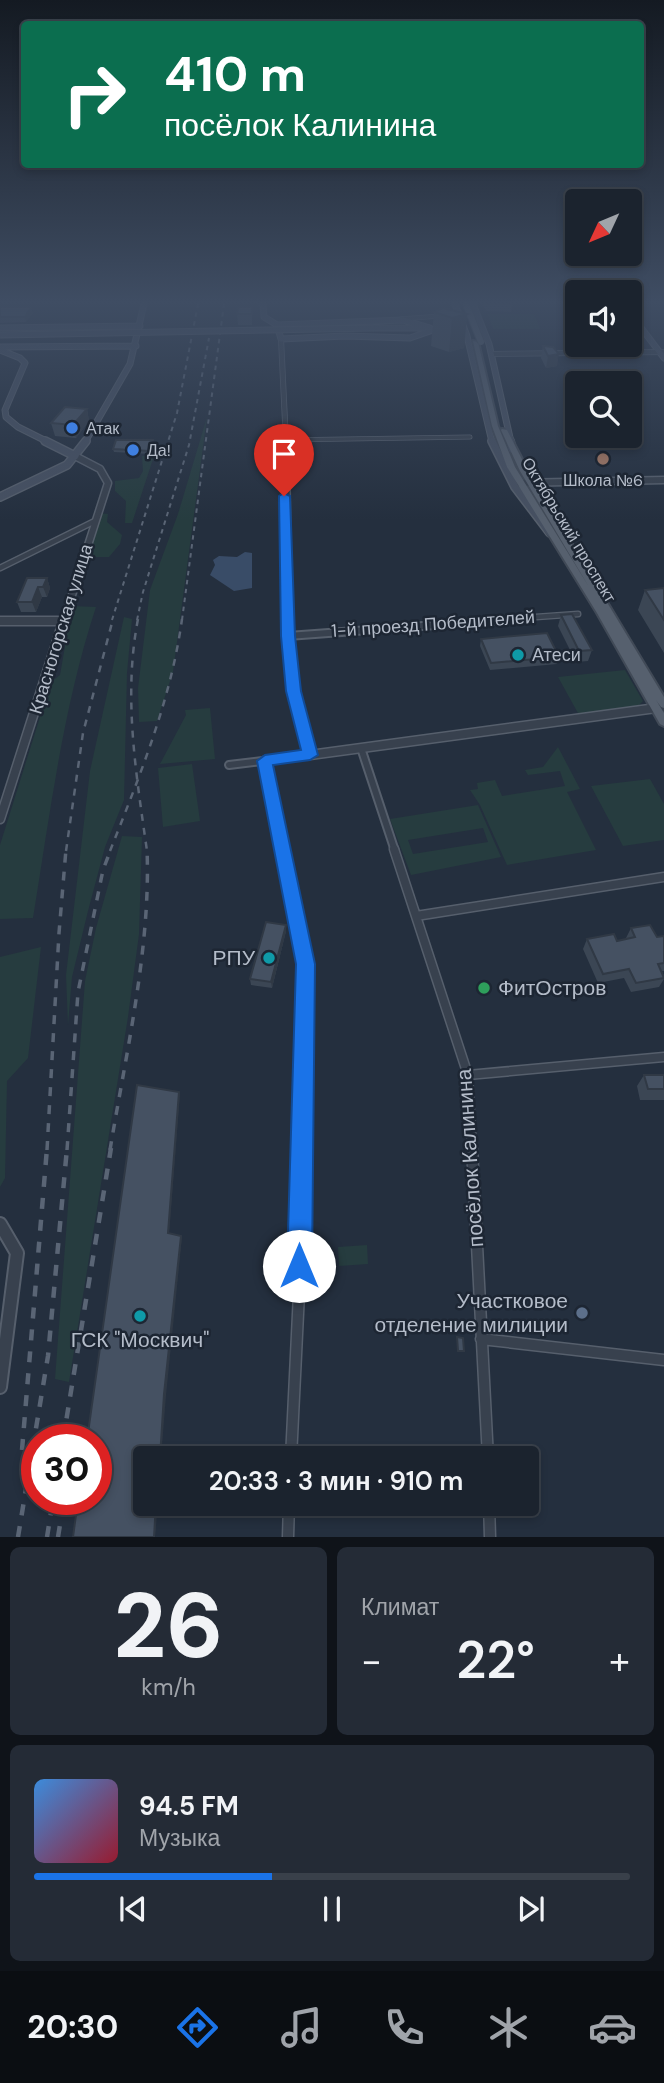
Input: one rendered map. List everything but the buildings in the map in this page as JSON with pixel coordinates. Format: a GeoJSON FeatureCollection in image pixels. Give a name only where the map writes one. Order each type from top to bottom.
{"type":"FeatureCollection","features":[{"type":"Feature","properties":{"kind":"main road"},"geometry":{"type":"LineString","coordinates":[[20,376],[5,410],[6,417],[18,427],[75,456]]}},
{"type":"Feature","properties":{"kind":"main road"},"geometry":{"type":"LineString","coordinates":[[0,497],[61,468],[75,456],[107,411],[124,376]]}},
{"type":"Feature","properties":{"kind":"main road"},"geometry":{"type":"LineString","coordinates":[[474,376],[491,438],[509,480],[562,547]]}},
{"type":"Feature","properties":{"kind":"main road","name":"Октябрьский проспект"},"geometry":{"type":"LineString","coordinates":[[485,376],[499,438],[522,484],[661,707]]}},
{"type":"Feature","properties":{"kind":"main road","name":"Октябрьский проспект"},"geometry":{"type":"LineString","coordinates":[[488,376],[512,450],[661,707],[664,722]]}},
{"type":"Feature","properties":{"kind":"main road"},"geometry":{"type":"LineString","coordinates":[[497,376],[512,450]]}},
{"type":"Feature","properties":{"kind":"street"},"geometry":{"type":"LineString","coordinates":[[284,376],[288,636],[293,691],[310,755]]}},
{"type":"Feature","properties":{"kind":"street"},"geometry":{"type":"LineString","coordinates":[[285,440],[470,437]]}},
{"type":"Feature","properties":{"kind":"street","name":"Красногорская улица"},"geometry":{"type":"LineString","coordinates":[[0,819],[108,483],[106,474],[75,456]]}},
{"type":"Feature","properties":{"kind":"street"},"geometry":{"type":"LineString","coordinates":[[509,480],[533,485],[664,480]]}},
{"type":"Feature","properties":{"kind":"street"},"geometry":{"type":"LineString","coordinates":[[0,568],[95,521]]}},
{"type":"Feature","properties":{"kind":"street","name":"1-й проезд Победителей"},"geometry":{"type":"LineString","coordinates":[[288,636],[578,614]]}},
{"type":"Feature","properties":{"kind":"street"},"geometry":{"type":"LineString","coordinates":[[0,621],[62,621]]}},
{"type":"Feature","properties":{"kind":"street"},"geometry":{"type":"LineString","coordinates":[[229,765],[661,707]]}},
{"type":"Feature","properties":{"kind":"street","name":"посёлок Калинина"},"geometry":{"type":"LineString","coordinates":[[360,748],[468,1075],[487,1446]]}},
{"type":"Feature","properties":{"kind":"street"},"geometry":{"type":"LineString","coordinates":[[265,761],[305,964],[299,1293],[292,1446]]}},
{"type":"Feature","properties":{"kind":"street"},"geometry":{"type":"LineString","coordinates":[[416,916],[664,877]]}},
{"type":"Feature","properties":{"kind":"street"},"geometry":{"type":"LineString","coordinates":[[468,1075],[664,1057]]}},
{"type":"Feature","properties":{"kind":"street"},"geometry":{"type":"LineString","coordinates":[[0,1224],[17,1253],[0,1387]]}},
{"type":"Feature","properties":{"kind":"street"},"geometry":{"type":"LineString","coordinates":[[481,1339],[664,1360]]}},
{"type":"Feature","properties":{"kind":"street"},"geometry":{"type":"LineString","coordinates":[[288,1537],[289,1516]]}},
{"type":"Feature","properties":{"kind":"street"},"geometry":{"type":"LineString","coordinates":[[489,1516],[490,1537]]}},
{"type":"Feature","properties":{"kind":"green space"},"geometry":{"type":"Polygon","coordinates":[[[207,417],[173,672],[157,721],[139,722],[138,688],[150,590],[178,514],[207,417]]]}},
{"type":"Feature","properties":{"kind":"green space"},"geometry":{"type":"Polygon","coordinates":[[[142,456],[154,456],[132,523],[125,523],[126,501],[115,491],[115,481],[139,478],[143,471],[142,456]]]}},
{"type":"Feature","properties":{"kind":"green space"},"geometry":{"type":"Polygon","coordinates":[[[99,513],[108,514],[107,522],[122,535],[120,544],[109,557],[85,557],[99,513]]]}},
{"type":"Feature","properties":{"kind":"green space"},"geometry":{"type":"Polygon","coordinates":[[[72,606],[96,607],[66,722],[33,918],[0,919],[0,845],[51,682],[60,675],[72,606]]]}},
{"type":"Feature","properties":{"kind":"green space"},"geometry":{"type":"Polygon","coordinates":[[[124,617],[132,619],[127,673],[124,800],[105,847],[88,911],[72,977],[68,1025],[66,975],[90,771],[124,617]]]}},
{"type":"Feature","properties":{"kind":"green space"},"geometry":{"type":"Polygon","coordinates":[[[625,670],[643,701],[638,706],[579,715],[558,677],[625,670]]]}},
{"type":"Feature","properties":{"kind":"green space"},"geometry":{"type":"Polygon","coordinates":[[[210,708],[215,759],[160,764],[186,715],[185,710],[210,708]]]}},
{"type":"Feature","properties":{"kind":"green space"},"geometry":{"type":"Polygon","coordinates":[[[558,747],[580,789],[567,792],[596,850],[507,865],[480,805],[470,790],[478,789],[477,783],[495,780],[502,796],[565,786],[560,771],[528,775],[525,770],[543,767],[558,747]]]}},
{"type":"Feature","properties":{"kind":"green space"},"geometry":{"type":"Polygon","coordinates":[[[192,764],[200,821],[163,827],[158,768],[192,764]]]}},
{"type":"Feature","properties":{"kind":"green space"},"geometry":{"type":"Polygon","coordinates":[[[650,779],[664,804],[664,840],[623,846],[591,786],[650,779]]]}},
{"type":"Feature","properties":{"kind":"green space"},"geometry":{"type":"Polygon","coordinates":[[[478,805],[501,857],[411,875],[390,819],[478,805]],[[483,828],[408,840],[413,854],[488,842],[483,828]]]}},
{"type":"Feature","properties":{"kind":"green space"},"geometry":{"type":"Polygon","coordinates":[[[122,836],[142,837],[139,934],[69,1382],[55,1379],[85,981],[96,928],[122,836]]]}},
{"type":"Feature","properties":{"kind":"green space"},"geometry":{"type":"Polygon","coordinates":[[[41,947],[28,1058],[7,1081],[5,1178],[0,1187],[0,957],[41,947]]]}},
{"type":"Feature","properties":{"kind":"green space"},"geometry":{"type":"Polygon","coordinates":[[[367,1245],[368,1264],[339,1266],[338,1247],[367,1245]]]}},
{"type":"Feature","properties":{"kind":"water"},"geometry":{"type":"Polygon","coordinates":[[[245,552],[252,553],[252,588],[234,591],[210,575],[215,565],[213,560],[219,556],[237,557],[245,552]]]}},
{"type":"Feature","properties":{"kind":"railway"},"geometry":{"type":"LineString","coordinates":[[112,620],[177,413],[184,376]]}},
{"type":"Feature","properties":{"kind":"railway"},"geometry":{"type":"LineString","coordinates":[[137,620],[143,592],[189,445],[202,376]]}},
{"type":"Feature","properties":{"kind":"railway"},"geometry":{"type":"LineString","coordinates":[[182,620],[214,376]]}},
{"type":"Feature","properties":{"kind":"railway"},"geometry":{"type":"LineString","coordinates":[[66,851],[83,733],[113,619]]}},
{"type":"Feature","properties":{"kind":"railway"},"geometry":{"type":"LineString","coordinates":[[137,781],[131,706],[138,619]]}},
{"type":"Feature","properties":{"kind":"railway"},"geometry":{"type":"LineString","coordinates":[[137,781],[162,708],[182,619]]}},
{"type":"Feature","properties":{"kind":"railway"},"geometry":{"type":"LineString","coordinates":[[110,851],[137,781]]}},
{"type":"Feature","properties":{"kind":"railway"},"geometry":{"type":"LineString","coordinates":[[137,781],[147,851]]}},
{"type":"Feature","properties":{"kind":"railway"},"geometry":{"type":"LineString","coordinates":[[47,1150],[66,849]]}},
{"type":"Feature","properties":{"kind":"railway"},"geometry":{"type":"LineString","coordinates":[[67,1150],[78,992],[103,870],[111,849]]}},
{"type":"Feature","properties":{"kind":"railway"},"geometry":{"type":"LineString","coordinates":[[110,1150],[141,962],[147,851]]}},
{"type":"Feature","properties":{"kind":"railway"},"geometry":{"type":"LineString","coordinates":[[24,1424],[47,1148]]}},
{"type":"Feature","properties":{"kind":"railway"},"geometry":{"type":"LineString","coordinates":[[18,1537],[48,1356],[67,1148]]}},
{"type":"Feature","properties":{"kind":"railway"},"geometry":{"type":"LineString","coordinates":[[66,1424],[111,1148]]}},
{"type":"Feature","properties":{"kind":"railway"},"geometry":{"type":"LineString","coordinates":[[47,1537],[51,1515]]}},
{"type":"Feature","properties":{"kind":"railway"},"geometry":{"type":"LineString","coordinates":[[58,1537],[62,1515]]}},
{"type":"Feature","properties":{"kind":"place","name":"Атак"},"geometry":{"type":"Point","coordinates":[72,428]}},
{"type":"Feature","properties":{"kind":"place","name":"Да!"},"geometry":{"type":"Point","coordinates":[133,450]}},
{"type":"Feature","properties":{"kind":"place","name":"Школа №6"},"geometry":{"type":"Point","coordinates":[603,459]}},
{"type":"Feature","properties":{"kind":"place","name":"Атеси"},"geometry":{"type":"Point","coordinates":[518,655]}},
{"type":"Feature","properties":{"kind":"place","name":"РПУ"},"geometry":{"type":"Point","coordinates":[269,958]}},
{"type":"Feature","properties":{"kind":"place","name":"ФитОстров"},"geometry":{"type":"Point","coordinates":[484,988]}},
{"type":"Feature","properties":{"kind":"place","name":"Участковое отделение милиции"},"geometry":{"type":"Point","coordinates":[582,1313]}},
{"type":"Feature","properties":{"kind":"place","name":"ГСК \"Москвич\""},"geometry":{"type":"Point","coordinates":[140,1316]}},
{"type":"Feature","properties":{"kind":"route"},"geometry":{"type":"LineString","coordinates":[[284,496],[286,604],[293,691],[310,755],[265,761],[290,901],[304,945],[299,1266]]}}]}
